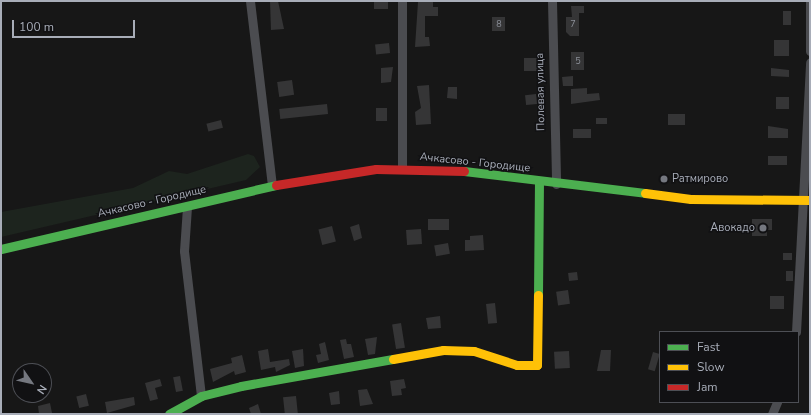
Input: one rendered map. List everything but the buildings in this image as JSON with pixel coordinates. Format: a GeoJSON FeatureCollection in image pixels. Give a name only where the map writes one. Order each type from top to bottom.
{"type":"FeatureCollection","features":[{"type":"Feature","properties":{"kind":"street"},"geometry":{"type":"LineString","coordinates":[[250,1],[272,186]]}},
{"type":"Feature","properties":{"kind":"street"},"geometry":{"type":"LineString","coordinates":[[402,1],[402,168]]}},
{"type":"Feature","properties":{"kind":"street","name":"Полевая улица"},"geometry":{"type":"LineString","coordinates":[[552,1],[556,184]]}},
{"type":"Feature","properties":{"kind":"street"},"geometry":{"type":"LineString","coordinates":[[810,1],[810,51]]}},
{"type":"Feature","properties":{"kind":"street"},"geometry":{"type":"LineString","coordinates":[[796,331],[807,200],[810,62]]}},
{"type":"Feature","properties":{"kind":"street","name":"Ачкасово - Городище"},"geometry":{"type":"LineString","coordinates":[[1,249],[187,207],[272,186],[344,172],[402,168],[447,169],[556,184],[691,199],[807,200]]}},
{"type":"Feature","properties":{"kind":"street"},"geometry":{"type":"LineString","coordinates":[[169,414],[201,396],[443,350],[474,351],[517,365],[537,365],[539,181]]}},
{"type":"Feature","properties":{"kind":"street"},"geometry":{"type":"LineString","coordinates":[[187,207],[184,251],[201,396]]}},
{"type":"Feature","properties":{"kind":"street"},"geometry":{"type":"LineString","coordinates":[[772,414],[776,403]]}},
{"type":"Feature","properties":{"kind":"shaded area"},"geometry":{"type":"Polygon","coordinates":[[[248,154],[254,156],[260,167],[246,180],[1,237],[1,212],[133,188],[169,171],[187,174],[248,154]]]}},
{"type":"Feature","properties":{"kind":"traffic: fast"},"geometry":{"type":"LineString","coordinates":[[464,171],[645,193]]}},
{"type":"Feature","properties":{"kind":"traffic: fast"},"geometry":{"type":"LineString","coordinates":[[538,295],[539,181]]}},
{"type":"Feature","properties":{"kind":"traffic: fast"},"geometry":{"type":"LineString","coordinates":[[1,249],[276,185]]}},
{"type":"Feature","properties":{"kind":"traffic: fast"},"geometry":{"type":"LineString","coordinates":[[169,414],[201,396],[241,386],[393,359]]}},
{"type":"Feature","properties":{"kind":"traffic: slow"},"geometry":{"type":"LineString","coordinates":[[645,193],[691,199],[810,200]]}},
{"type":"Feature","properties":{"kind":"traffic: slow"},"geometry":{"type":"LineString","coordinates":[[393,359],[443,350],[474,351],[517,365],[537,365],[538,295]]}},
{"type":"Feature","properties":{"kind":"traffic: jam"},"geometry":{"type":"LineString","coordinates":[[276,185],[376,169],[464,171]]}},
{"type":"Feature","properties":{"kind":"place","name":"Ратмирово"},"geometry":{"type":"Point","coordinates":[664,179]}},
{"type":"Feature","properties":{"kind":"place","name":"Авокадо"},"geometry":{"type":"Point","coordinates":[763,228]}}]}
